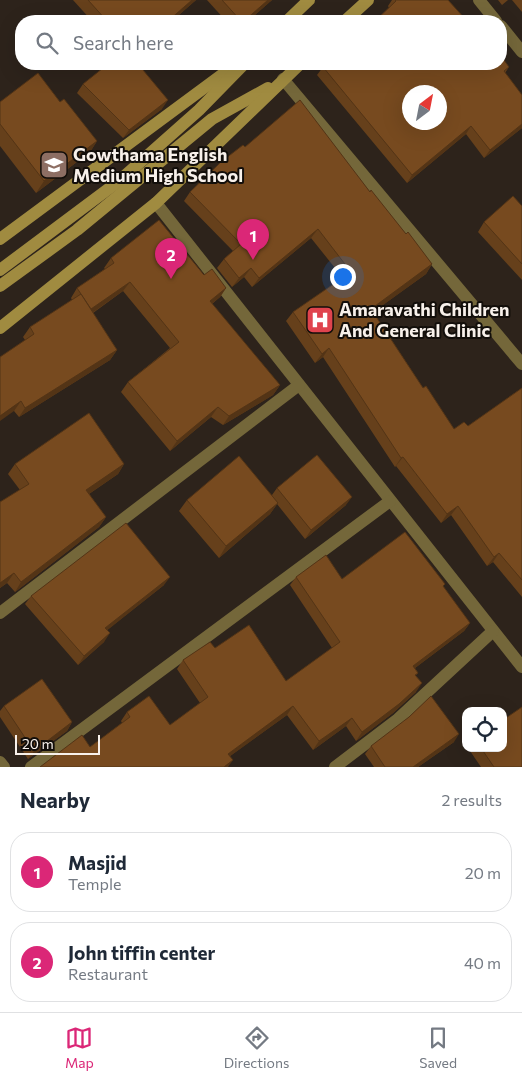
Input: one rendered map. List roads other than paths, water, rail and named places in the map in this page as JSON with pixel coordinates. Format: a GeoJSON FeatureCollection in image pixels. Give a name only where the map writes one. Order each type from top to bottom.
{"type":"FeatureCollection","features":[{"type":"Feature","properties":{"kind":"street"},"geometry":{"type":"LineString","coordinates":[[293,15],[309,0]]}},
{"type":"Feature","properties":{"kind":"street"},"geometry":{"type":"LineString","coordinates":[[352,15],[368,0]]}},
{"type":"Feature","properties":{"kind":"street"},"geometry":{"type":"LineString","coordinates":[[479,0],[491,15]]}},
{"type":"Feature","properties":{"kind":"street"},"geometry":{"type":"LineString","coordinates":[[507,33],[522,52]]}},
{"type":"Feature","properties":{"kind":"street"},"geometry":{"type":"LineString","coordinates":[[0,239],[229,70]]}},
{"type":"Feature","properties":{"kind":"street"},"geometry":{"type":"LineString","coordinates":[[0,270],[119,181],[199,110],[238,70]]}},
{"type":"Feature","properties":{"kind":"street"},"geometry":{"type":"LineString","coordinates":[[0,328],[156,203],[294,70]]}},
{"type":"Feature","properties":{"kind":"street"},"geometry":{"type":"LineString","coordinates":[[0,286],[77,230],[212,120],[284,79]]}},
{"type":"Feature","properties":{"kind":"street"},"geometry":{"type":"LineString","coordinates":[[284,79],[522,364]]}},
{"type":"Feature","properties":{"kind":"street"},"geometry":{"type":"LineString","coordinates":[[156,203],[522,667]]}},
{"type":"Feature","properties":{"kind":"street"},"geometry":{"type":"LineString","coordinates":[[0,613],[299,385]]}},
{"type":"Feature","properties":{"kind":"street"},"geometry":{"type":"LineString","coordinates":[[31,767],[390,501]]}},
{"type":"Feature","properties":{"kind":"street"},"geometry":{"type":"LineString","coordinates":[[335,767],[398,719],[493,631]]}},
{"type":"Feature","properties":{"kind":"street"},"geometry":{"type":"LineString","coordinates":[[0,762],[4,767]]}},
{"type":"Feature","properties":{"kind":"place","name":"Gowthama English Medium High School"},"geometry":{"type":"Point","coordinates":[54,165]}},
{"type":"Feature","properties":{"kind":"place","name":"Masjid"},"geometry":{"type":"Point","coordinates":[253,260]}},
{"type":"Feature","properties":{"kind":"place","name":"John tiffin center"},"geometry":{"type":"Point","coordinates":[171,279]}},
{"type":"Feature","properties":{"kind":"place","name":"Amaravathi Children And General Clinic"},"geometry":{"type":"Point","coordinates":[320,320]}}]}
